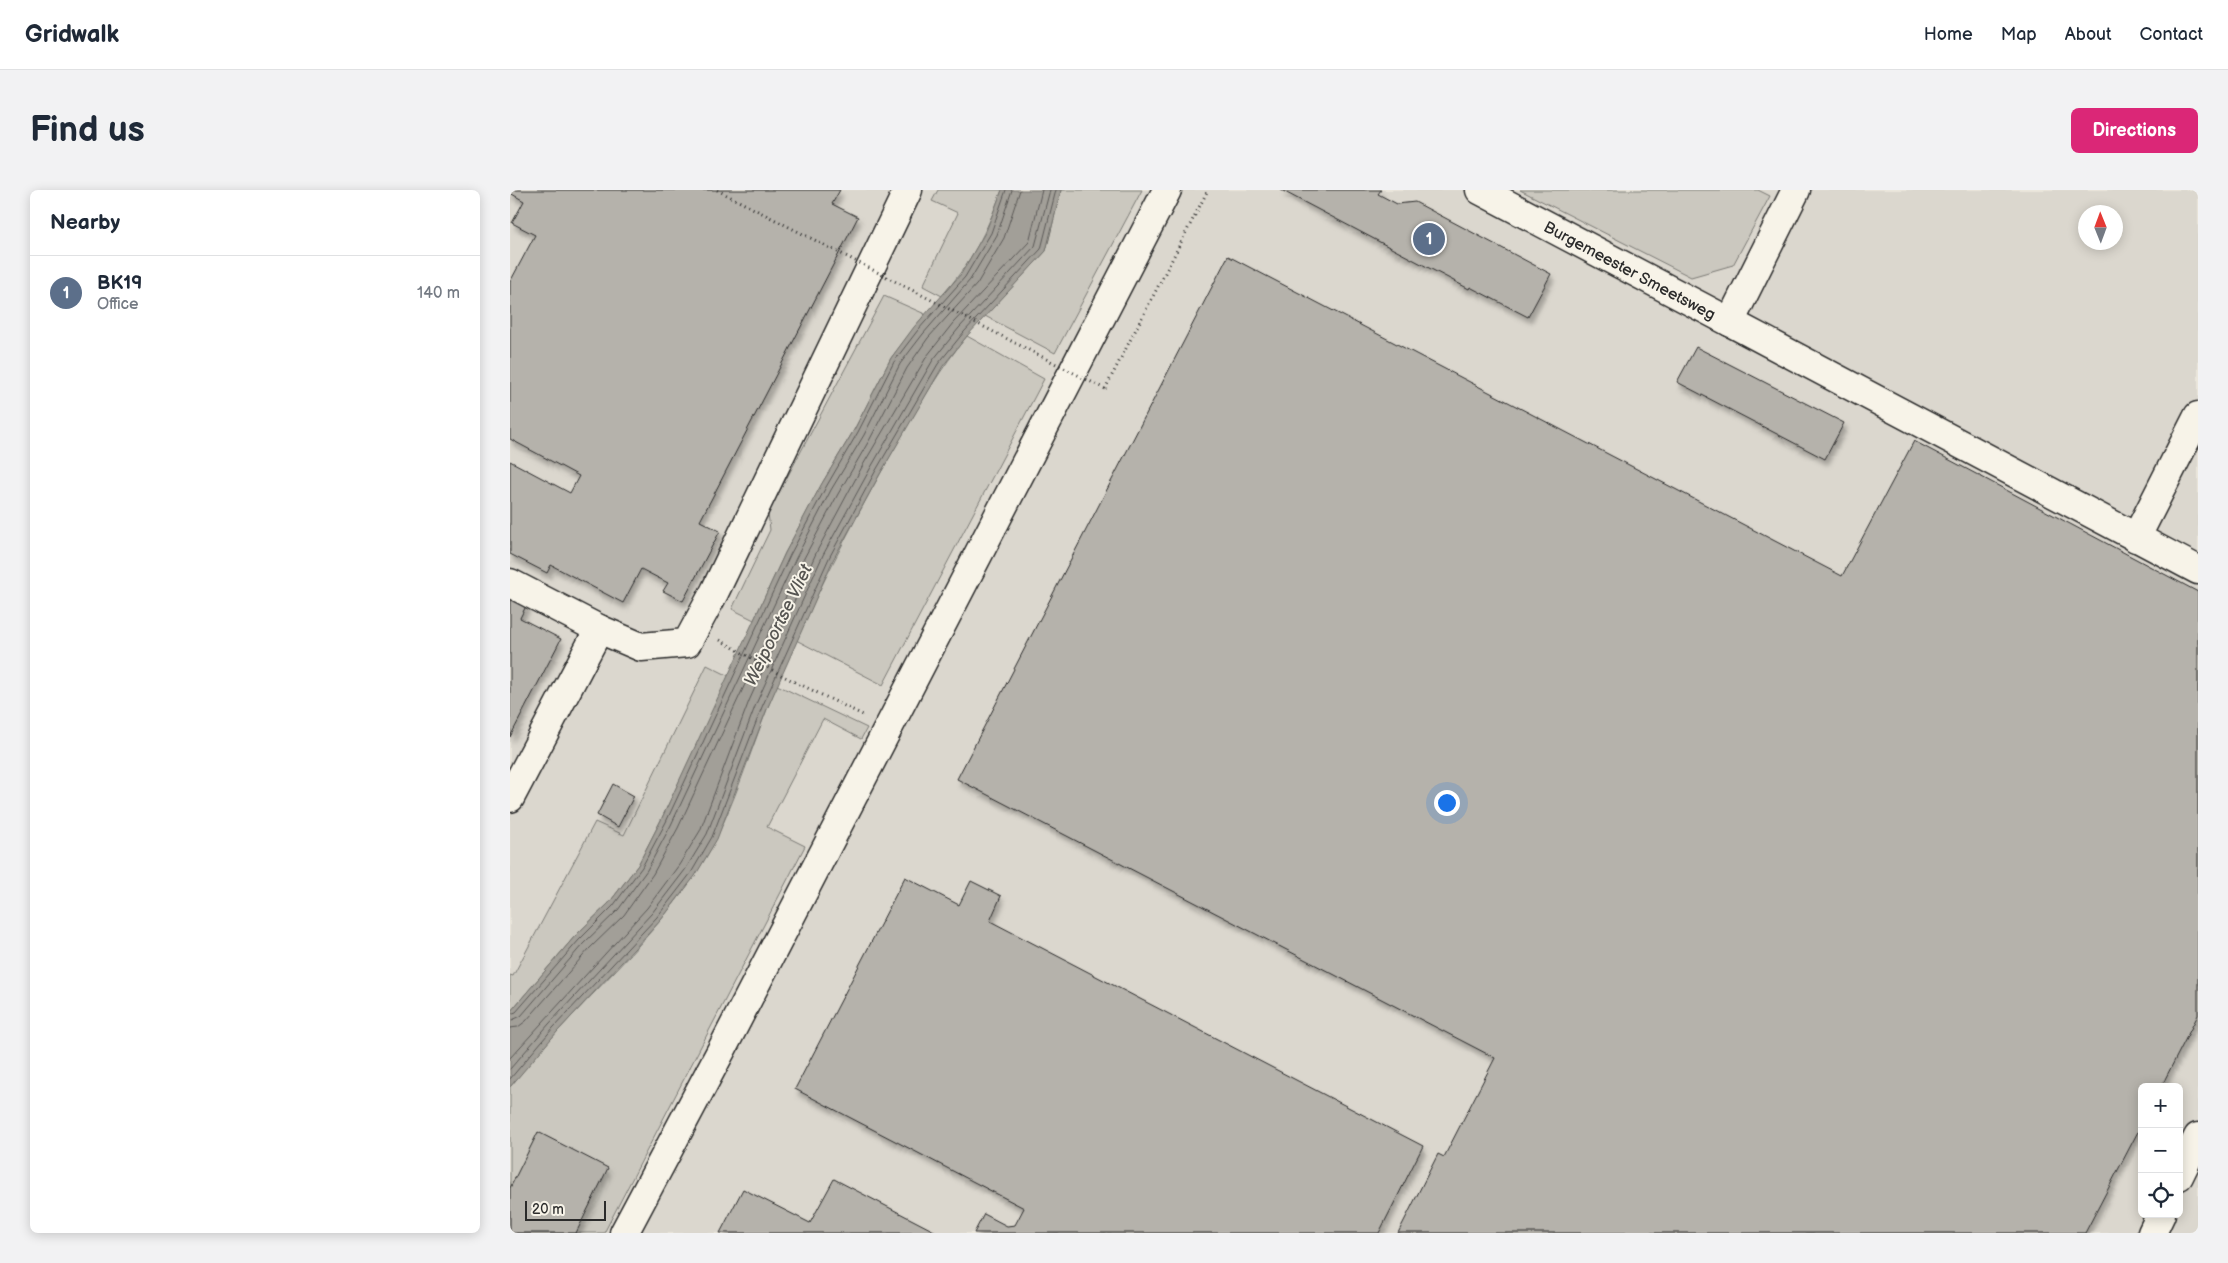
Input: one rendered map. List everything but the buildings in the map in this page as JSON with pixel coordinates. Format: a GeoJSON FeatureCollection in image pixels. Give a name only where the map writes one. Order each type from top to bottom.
{"type":"FeatureCollection","features":[{"type":"Feature","properties":{"kind":"lane"},"geometry":{"type":"LineString","coordinates":[[510,583],[598,629],[641,647],[687,643],[715,591],[908,190]]}},
{"type":"Feature","properties":{"kind":"lane"},"geometry":{"type":"LineString","coordinates":[[624,1233],[1166,190]]}},
{"type":"Feature","properties":{"kind":"lane","name":"Burgemeester Smeetsweg"},"geometry":{"type":"LineString","coordinates":[[1480,190],[1730,322],[1796,190]]}},
{"type":"Feature","properties":{"kind":"lane"},"geometry":{"type":"LineString","coordinates":[[1730,322],[2198,570]]}},
{"type":"Feature","properties":{"kind":"lane"},"geometry":{"type":"LineString","coordinates":[[2136,538],[2198,416]]}},
{"type":"Feature","properties":{"kind":"lane"},"geometry":{"type":"LineString","coordinates":[[510,798],[598,629]]}},
{"type":"Feature","properties":{"kind":"lane"},"geometry":{"type":"LineString","coordinates":[[2180,1173],[2198,1137]]}},
{"type":"Feature","properties":{"kind":"lane"},"geometry":{"type":"LineString","coordinates":[[2152,1233],[2159,1218]]}},
{"type":"Feature","properties":{"kind":"path"},"geometry":{"type":"LineString","coordinates":[[717,190],[1105,390],[1208,190]]}},
{"type":"Feature","properties":{"kind":"path"},"geometry":{"type":"LineString","coordinates":[[740,650],[781,675],[888,727]]}},
{"type":"Feature","properties":{"kind":"shaded area"},"geometry":{"type":"Polygon","coordinates":[[[510,190],[2198,190],[2198,1233],[510,1233],[510,190]]]}},
{"type":"Feature","properties":{"kind":"shaded area"},"geometry":{"type":"Polygon","coordinates":[[[938,190],[1002,190],[977,246],[962,271],[942,296],[923,286],[958,213],[932,201],[938,190]]]}},
{"type":"Feature","properties":{"kind":"shaded area"},"geometry":{"type":"Polygon","coordinates":[[[1061,190],[1142,190],[1055,353],[985,316],[1046,251],[1061,190]]]}},
{"type":"Feature","properties":{"kind":"shaded area"},"geometry":{"type":"Polygon","coordinates":[[[1520,190],[1758,190],[1770,196],[1733,265],[1691,277],[1520,190]]]}},
{"type":"Feature","properties":{"kind":"shaded area"},"geometry":{"type":"Polygon","coordinates":[[[884,296],[925,314],[891,358],[854,430],[824,480],[785,553],[754,620],[732,609],[770,530],[768,513],[884,296]]]}},
{"type":"Feature","properties":{"kind":"shaded area"},"geometry":{"type":"Polygon","coordinates":[[[967,336],[1044,379],[883,685],[796,640],[833,562],[887,462],[932,385],[967,336]]]}},
{"type":"Feature","properties":{"kind":"shaded area"},"geometry":{"type":"Polygon","coordinates":[[[707,665],[729,676],[638,865],[609,903],[575,936],[510,1012],[510,975],[513,976],[595,822],[624,835],[707,665]]]}},
{"type":"Feature","properties":{"kind":"shaded area"},"geometry":{"type":"Polygon","coordinates":[[[777,685],[867,728],[861,739],[823,719],[767,827],[805,846],[604,1233],[510,1233],[510,1087],[555,1034],[651,931],[694,876],[707,855],[730,808],[777,685]]]}},
{"type":"Feature","properties":{"kind":"water","name":"Weipoortse Vliet"},"geometry":{"type":"Polygon","coordinates":[[[1002,190],[1061,190],[1046,251],[967,336],[943,366],[880,474],[833,560],[767,709],[717,839],[695,876],[661,920],[557,1032],[510,1087],[510,1012],[575,936],[609,903],[638,865],[661,820],[785,553],[821,485],[854,430],[891,358],[914,327],[961,274],[986,231],[1002,190]]]}},
{"type":"Feature","properties":{"kind":"place","name":"BK19"},"geometry":{"type":"Point","coordinates":[1429,239]}}]}
